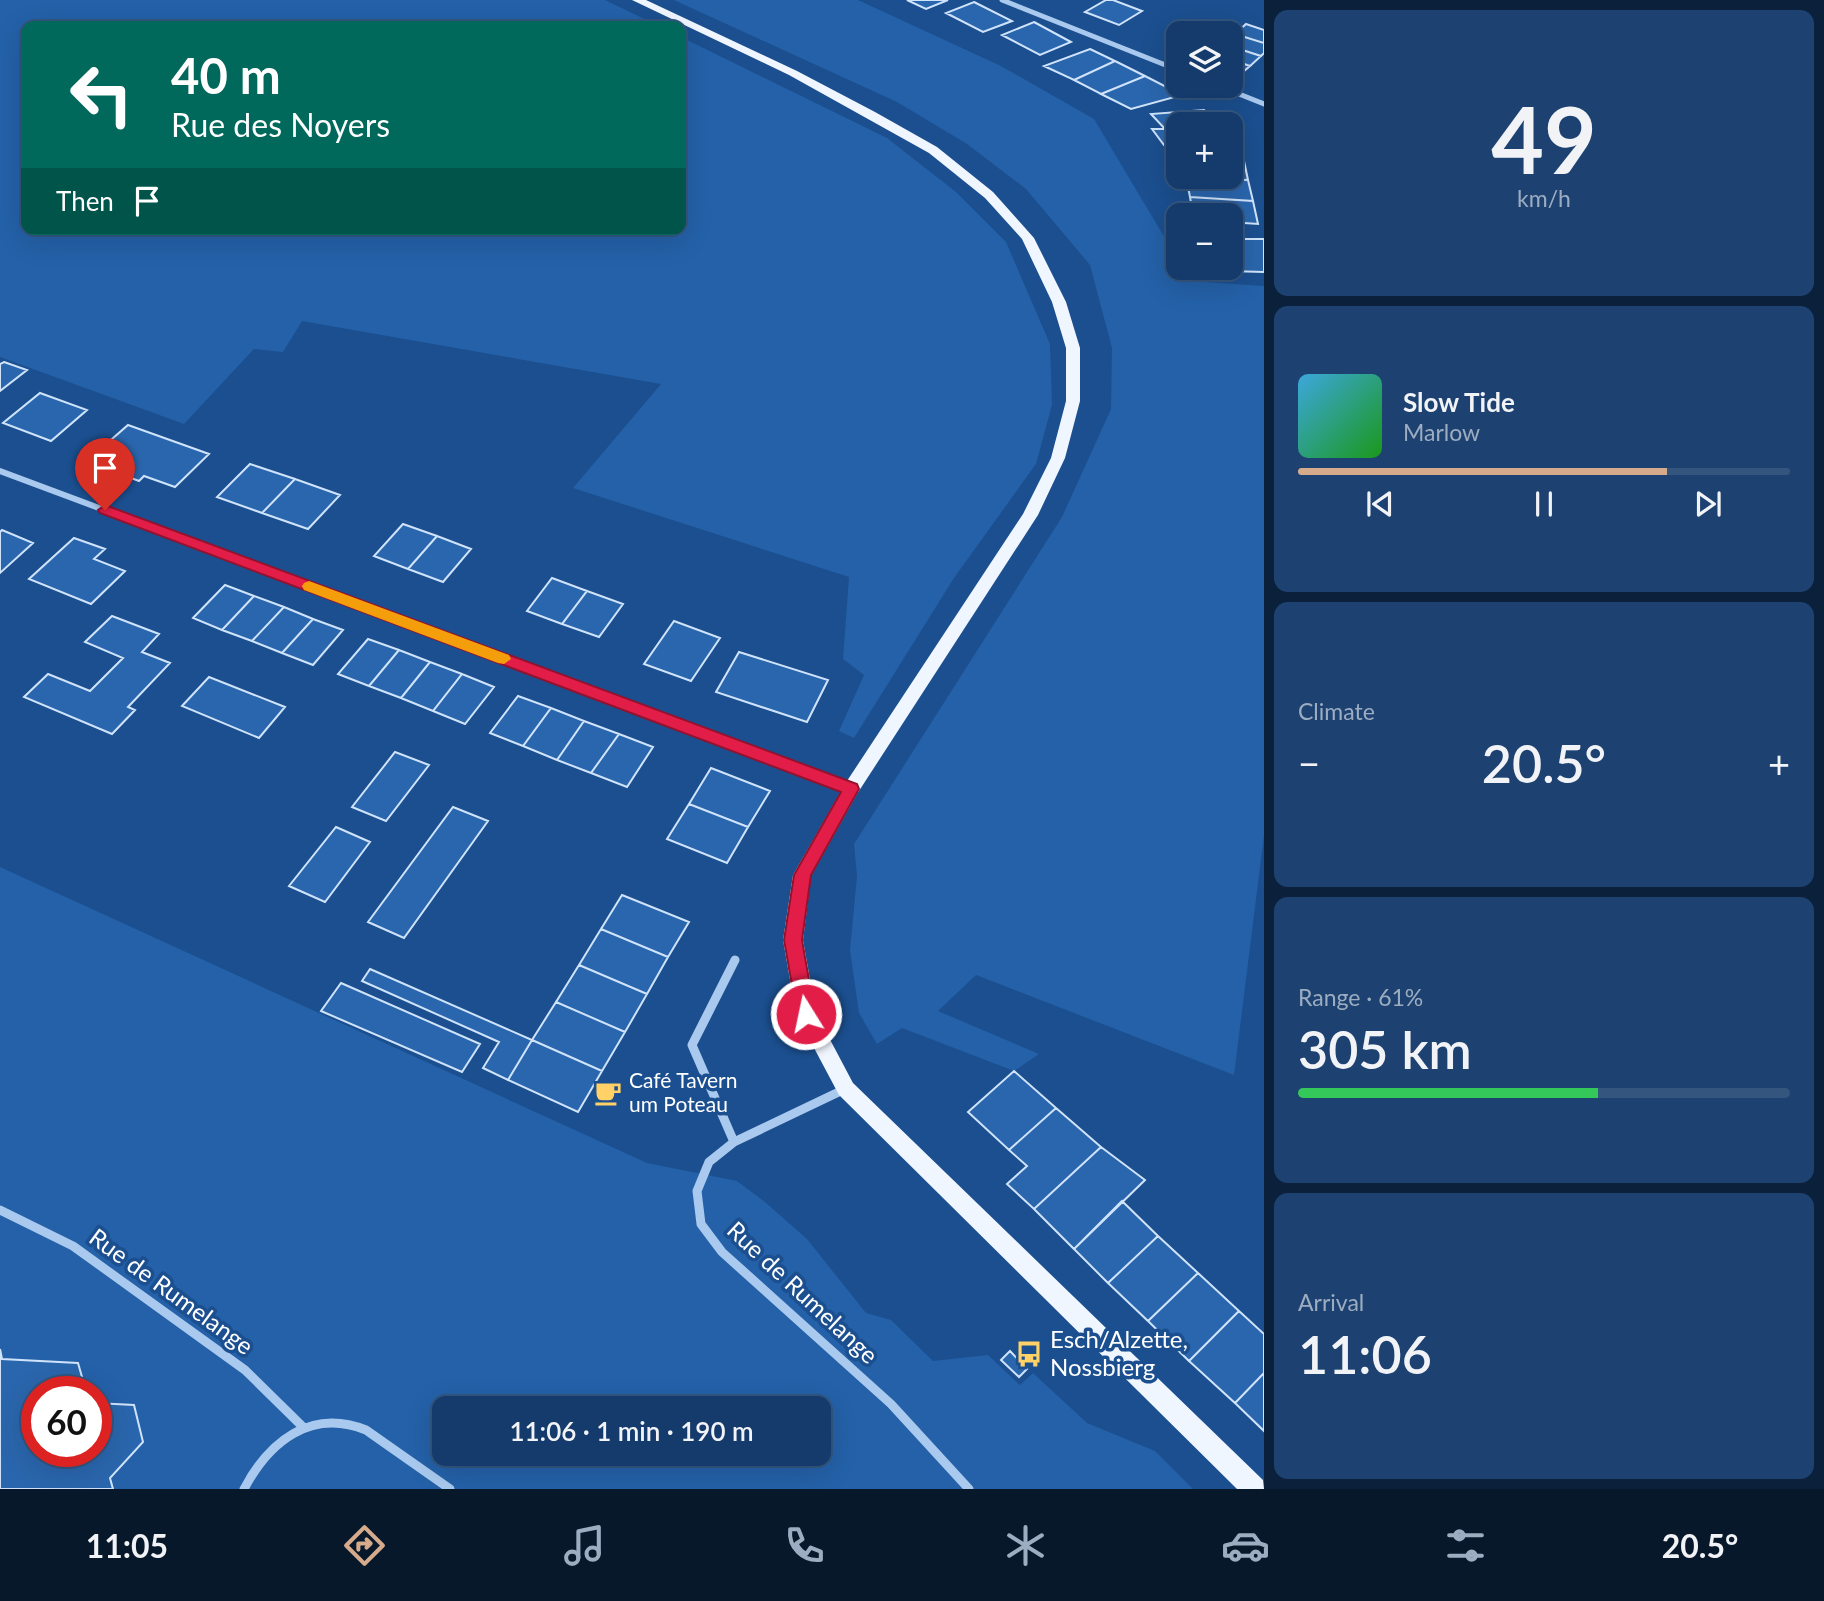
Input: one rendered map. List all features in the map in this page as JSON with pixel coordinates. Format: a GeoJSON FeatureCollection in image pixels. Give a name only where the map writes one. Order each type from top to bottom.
{"type":"FeatureCollection","features":[{"type":"Feature","properties":{"kind":"main road"},"geometry":{"type":"LineString","coordinates":[[637,0],[682,21]]}},
{"type":"Feature","properties":{"kind":"main road"},"geometry":{"type":"LineString","coordinates":[[686,23],[793,73],[933,150],[980,187],[1028,238],[1059,302],[1073,348],[1073,401],[1058,458],[1036,503],[851,789],[802,875],[793,940],[806,1014],[845,1088],[1254,1489]]}},
{"type":"Feature","properties":{"kind":"street"},"geometry":{"type":"LineString","coordinates":[[1002,0],[1166,65]]}},
{"type":"Feature","properties":{"kind":"street"},"geometry":{"type":"LineString","coordinates":[[1243,96],[1264,104]]}},
{"type":"Feature","properties":{"kind":"street"},"geometry":{"type":"LineString","coordinates":[[0,471],[851,789]]}},
{"type":"Feature","properties":{"kind":"street"},"geometry":{"type":"LineString","coordinates":[[734,1142],[692,1045],[735,960]]}},
{"type":"Feature","properties":{"kind":"street","name":"Rue de Rumelange"},"geometry":{"type":"LineString","coordinates":[[845,1088],[734,1142],[709,1163],[697,1191],[701,1224],[722,1252],[891,1404],[970,1489]]}},
{"type":"Feature","properties":{"kind":"street","name":"Rue de Rumelange"},"geometry":{"type":"LineString","coordinates":[[0,1210],[73,1246],[246,1370],[304,1428]]}},
{"type":"Feature","properties":{"kind":"street"},"geometry":{"type":"LineString","coordinates":[[244,1489],[252,1472],[275,1445],[304,1428],[335,1423],[365,1429],[450,1489]]}},
{"type":"Feature","properties":{"kind":"shaded area"},"geometry":{"type":"Polygon","coordinates":[[[0,0],[605,0],[649,21],[21,21],[21,235],[686,235],[686,39],[887,138],[956,192],[1006,242],[1050,344],[1052,405],[1036,464],[954,578],[854,738],[839,731],[864,675],[843,659],[849,577],[573,488],[661,384],[302,321],[283,352],[254,349],[184,424],[0,357],[0,0]]]}},
{"type":"Feature","properties":{"kind":"shaded area"},"geometry":{"type":"Polygon","coordinates":[[[674,0],[858,0],[1001,66],[1094,119],[1166,240],[1166,280],[1264,286],[1264,835],[1234,1075],[976,975],[938,1011],[1039,1054],[1014,1071],[902,1028],[877,1044],[859,1013],[850,950],[857,876],[854,844],[1062,517],[1111,409],[1112,348],[1090,265],[1026,189],[967,144],[897,102],[674,0]]]}},
{"type":"Feature","properties":{"kind":"shaded area"},"geometry":{"type":"Polygon","coordinates":[[[0,867],[647,1163],[737,1181],[807,1239],[866,1313],[891,1320],[933,1361],[988,1355],[1020,1385],[1033,1373],[1087,1423],[1155,1451],[1193,1489],[0,1489],[0,867]]]}},
{"type":"Feature","properties":{"kind":"building"},"geometry":{"type":"Polygon","coordinates":[[[907,0],[948,0],[926,9],[907,0]]]}},
{"type":"Feature","properties":{"kind":"building"},"geometry":{"type":"Polygon","coordinates":[[[1106,0],[1142,11],[1119,25],[1085,12],[1106,0]]]}},
{"type":"Feature","properties":{"kind":"building"},"geometry":{"type":"Polygon","coordinates":[[[974,2],[1012,21],[983,32],[946,13],[974,2]]]}},
{"type":"Feature","properties":{"kind":"building"},"geometry":{"type":"Polygon","coordinates":[[[1034,22],[1071,42],[1040,55],[1002,35],[1034,22]]]}},
{"type":"Feature","properties":{"kind":"building"},"geometry":{"type":"Polygon","coordinates":[[[1246,24],[1264,30],[1264,43],[1243,36],[1243,27],[1246,24]]]}},
{"type":"Feature","properties":{"kind":"building"},"geometry":{"type":"Polygon","coordinates":[[[1243,36],[1264,43],[1264,53],[1261,56],[1243,50],[1243,36]]]}},
{"type":"Feature","properties":{"kind":"building"},"geometry":{"type":"Polygon","coordinates":[[[1090,49],[1115,61],[1074,80],[1044,66],[1090,49]]]}},
{"type":"Feature","properties":{"kind":"building"},"geometry":{"type":"Polygon","coordinates":[[[1243,50],[1261,56],[1250,66],[1243,64],[1243,50]]]}},
{"type":"Feature","properties":{"kind":"building"},"geometry":{"type":"Polygon","coordinates":[[[1115,61],[1145,76],[1101,94],[1074,80],[1115,61]]]}},
{"type":"Feature","properties":{"kind":"building"},"geometry":{"type":"Polygon","coordinates":[[[1145,76],[1166,87],[1166,98],[1171,98],[1131,109],[1101,94],[1145,76]]]}},
{"type":"Feature","properties":{"kind":"building"},"geometry":{"type":"Polygon","coordinates":[[[1166,113],[1166,129],[1165,129],[1151,114],[1166,113]]]}},
{"type":"Feature","properties":{"kind":"building"},"geometry":{"type":"Polygon","coordinates":[[[1166,128],[1166,145],[1164,145],[1152,129],[1166,128]]]}},
{"type":"Feature","properties":{"kind":"building"},"geometry":{"type":"Polygon","coordinates":[[[1243,161],[1244,161],[1248,180],[1243,180],[1243,161]]]}},
{"type":"Feature","properties":{"kind":"building"},"geometry":{"type":"Polygon","coordinates":[[[1243,180],[1248,180],[1253,201],[1190,197],[1188,189],[1243,189],[1243,180]]]}},
{"type":"Feature","properties":{"kind":"building"},"geometry":{"type":"Polygon","coordinates":[[[1190,197],[1253,201],[1258,224],[1243,223],[1243,203],[1191,203],[1190,197]]]}},
{"type":"Feature","properties":{"kind":"building"},"geometry":{"type":"Polygon","coordinates":[[[1243,239],[1264,239],[1264,272],[1243,271],[1243,239]]]}},
{"type":"Feature","properties":{"kind":"building"},"geometry":{"type":"Polygon","coordinates":[[[4,362],[27,370],[0,391],[0,364],[4,362]]]}},
{"type":"Feature","properties":{"kind":"building"},"geometry":{"type":"Polygon","coordinates":[[[40,393],[87,410],[51,441],[3,423],[40,393]]]}},
{"type":"Feature","properties":{"kind":"building"},"geometry":{"type":"Polygon","coordinates":[[[128,425],[209,454],[175,487],[144,476],[139,481],[87,461],[128,425]]]}},
{"type":"Feature","properties":{"kind":"building"},"geometry":{"type":"Polygon","coordinates":[[[250,464],[295,479],[262,513],[217,497],[250,464]]]}},
{"type":"Feature","properties":{"kind":"building"},"geometry":{"type":"Polygon","coordinates":[[[295,479],[340,495],[308,529],[262,513],[295,479]]]}},
{"type":"Feature","properties":{"kind":"building"},"geometry":{"type":"Polygon","coordinates":[[[403,524],[437,536],[408,569],[374,556],[403,524]]]}},
{"type":"Feature","properties":{"kind":"building"},"geometry":{"type":"Polygon","coordinates":[[[2,530],[33,543],[0,573],[0,532],[2,530]]]}},
{"type":"Feature","properties":{"kind":"building"},"geometry":{"type":"Polygon","coordinates":[[[437,536],[471,549],[443,582],[408,569],[437,536]]]}},
{"type":"Feature","properties":{"kind":"building"},"geometry":{"type":"Polygon","coordinates":[[[74,538],[105,549],[94,559],[125,571],[91,604],[29,579],[74,538]]]}},
{"type":"Feature","properties":{"kind":"building"},"geometry":{"type":"Polygon","coordinates":[[[552,578],[587,591],[562,624],[527,611],[552,578]]]}},
{"type":"Feature","properties":{"kind":"building"},"geometry":{"type":"Polygon","coordinates":[[[225,585],[254,596],[222,630],[193,618],[225,585]]]}},
{"type":"Feature","properties":{"kind":"building"},"geometry":{"type":"Polygon","coordinates":[[[587,591],[623,604],[599,637],[562,624],[587,591]]]}},
{"type":"Feature","properties":{"kind":"building"},"geometry":{"type":"Polygon","coordinates":[[[254,596],[284,607],[252,641],[222,630],[254,596]]]}},
{"type":"Feature","properties":{"kind":"building"},"geometry":{"type":"Polygon","coordinates":[[[284,607],[313,619],[282,653],[252,641],[284,607]]]}},
{"type":"Feature","properties":{"kind":"building"},"geometry":{"type":"Polygon","coordinates":[[[112,616],[159,634],[142,652],[170,663],[128,707],[135,710],[112,734],[24,697],[48,674],[90,691],[123,658],[85,642],[112,616]]]}},
{"type":"Feature","properties":{"kind":"building"},"geometry":{"type":"Polygon","coordinates":[[[313,619],[343,630],[313,665],[282,653],[313,619]]]}},
{"type":"Feature","properties":{"kind":"building"},"geometry":{"type":"Polygon","coordinates":[[[674,621],[720,638],[691,681],[644,664],[674,621]]]}},
{"type":"Feature","properties":{"kind":"building"},"geometry":{"type":"Polygon","coordinates":[[[368,639],[399,650],[369,686],[338,674],[368,639]]]}},
{"type":"Feature","properties":{"kind":"building"},"geometry":{"type":"Polygon","coordinates":[[[399,650],[430,662],[401,698],[369,686],[399,650]]]}},
{"type":"Feature","properties":{"kind":"building"},"geometry":{"type":"Polygon","coordinates":[[[739,652],[828,680],[807,722],[716,692],[739,652]]]}},
{"type":"Feature","properties":{"kind":"building"},"geometry":{"type":"Polygon","coordinates":[[[430,662],[462,674],[433,711],[401,698],[430,662]]]}},
{"type":"Feature","properties":{"kind":"building"},"geometry":{"type":"Polygon","coordinates":[[[462,674],[494,687],[465,724],[433,711],[462,674]]]}},
{"type":"Feature","properties":{"kind":"building"},"geometry":{"type":"Polygon","coordinates":[[[209,677],[285,707],[259,738],[182,706],[209,677]]]}},
{"type":"Feature","properties":{"kind":"building"},"geometry":{"type":"Polygon","coordinates":[[[518,696],[551,708],[523,746],[490,733],[518,696]]]}},
{"type":"Feature","properties":{"kind":"building"},"geometry":{"type":"Polygon","coordinates":[[[551,708],[584,721],[557,760],[523,746],[551,708]]]}},
{"type":"Feature","properties":{"kind":"building"},"geometry":{"type":"Polygon","coordinates":[[[584,721],[619,734],[591,773],[557,760],[584,721]]]}},
{"type":"Feature","properties":{"kind":"building"},"geometry":{"type":"Polygon","coordinates":[[[619,734],[653,747],[627,787],[591,773],[619,734]]]}},
{"type":"Feature","properties":{"kind":"building"},"geometry":{"type":"Polygon","coordinates":[[[395,752],[429,765],[386,821],[352,807],[395,752]]]}},
{"type":"Feature","properties":{"kind":"building"},"geometry":{"type":"Polygon","coordinates":[[[711,768],[770,791],[748,827],[689,804],[711,768]]]}},
{"type":"Feature","properties":{"kind":"building"},"geometry":{"type":"Polygon","coordinates":[[[689,804],[748,827],[727,863],[667,839],[689,804]]]}},
{"type":"Feature","properties":{"kind":"building"},"geometry":{"type":"Polygon","coordinates":[[[453,807],[488,821],[404,938],[368,922],[453,807]]]}},
{"type":"Feature","properties":{"kind":"building"},"geometry":{"type":"Polygon","coordinates":[[[336,827],[370,842],[325,902],[289,886],[336,827]]]}},
{"type":"Feature","properties":{"kind":"building"},"geometry":{"type":"Polygon","coordinates":[[[622,895],[689,922],[668,957],[601,929],[622,895]]]}},
{"type":"Feature","properties":{"kind":"building"},"geometry":{"type":"Polygon","coordinates":[[[601,929],[668,957],[647,994],[579,965],[601,929]]]}},
{"type":"Feature","properties":{"kind":"building"},"geometry":{"type":"Polygon","coordinates":[[[579,965],[647,994],[625,1032],[556,1002],[579,965]]]}},
{"type":"Feature","properties":{"kind":"building"},"geometry":{"type":"Polygon","coordinates":[[[370,969],[532,1040],[508,1080],[483,1068],[499,1042],[362,981],[370,969]]]}},
{"type":"Feature","properties":{"kind":"building"},"geometry":{"type":"Polygon","coordinates":[[[341,983],[480,1044],[462,1072],[321,1011],[341,983]]]}},
{"type":"Feature","properties":{"kind":"building"},"geometry":{"type":"Polygon","coordinates":[[[556,1002],[625,1032],[602,1071],[532,1040],[556,1002]]]}},
{"type":"Feature","properties":{"kind":"building"},"geometry":{"type":"Polygon","coordinates":[[[532,1040],[602,1071],[578,1112],[508,1080],[532,1040]]]}},
{"type":"Feature","properties":{"kind":"building"},"geometry":{"type":"Polygon","coordinates":[[[1014,1071],[1056,1108],[1009,1150],[968,1112],[1014,1071]]]}},
{"type":"Feature","properties":{"kind":"building"},"geometry":{"type":"Polygon","coordinates":[[[1056,1108],[1101,1147],[1034,1209],[1007,1184],[1027,1166],[1009,1150],[1056,1108]]]}},
{"type":"Feature","properties":{"kind":"building"},"geometry":{"type":"Polygon","coordinates":[[[1101,1147],[1145,1180],[1074,1249],[1034,1209],[1101,1147]]]}},
{"type":"Feature","properties":{"kind":"building"},"geometry":{"type":"Polygon","coordinates":[[[1122,1201],[1158,1236],[1108,1283],[1074,1249],[1122,1201]]]}},
{"type":"Feature","properties":{"kind":"building"},"geometry":{"type":"Polygon","coordinates":[[[1158,1236],[1198,1273],[1148,1321],[1108,1283],[1158,1236]]]}},
{"type":"Feature","properties":{"kind":"building"},"geometry":{"type":"Polygon","coordinates":[[[1198,1273],[1239,1311],[1189,1361],[1148,1321],[1198,1273]]]}},
{"type":"Feature","properties":{"kind":"building"},"geometry":{"type":"Polygon","coordinates":[[[1239,1311],[1264,1334],[1264,1373],[1235,1403],[1189,1361],[1239,1311]]]}},
{"type":"Feature","properties":{"kind":"building"},"geometry":{"type":"Polygon","coordinates":[[[0,1349],[2,1359],[78,1363],[82,1376],[21,1376],[21,1467],[112,1467],[112,1404],[134,1405],[143,1442],[110,1478],[113,1489],[0,1489],[0,1349]]]}},
{"type":"Feature","properties":{"kind":"building"},"geometry":{"type":"Polygon","coordinates":[[[1010,1351],[1027,1369],[1019,1377],[1001,1360],[1010,1351]]]}},
{"type":"Feature","properties":{"kind":"building"},"geometry":{"type":"Polygon","coordinates":[[[1264,1373],[1264,1431],[1235,1403],[1264,1373]]]}},
{"type":"Feature","properties":{"kind":"slow traffic"},"geometry":{"type":"LineString","coordinates":[[309,586],[504,659]]}},
{"type":"Feature","properties":{"kind":"place","name":"Café Tavern um Poteau"},"geometry":{"type":"Point","coordinates":[608,1093]}},
{"type":"Feature","properties":{"kind":"place","name":"Esch/Alzette, Nossbierg"},"geometry":{"type":"Point","coordinates":[1029,1354]}},
{"type":"Feature","properties":{"kind":"route"},"geometry":{"type":"LineString","coordinates":[[105,510],[851,789],[802,875],[793,940],[806,1014]]}}]}
